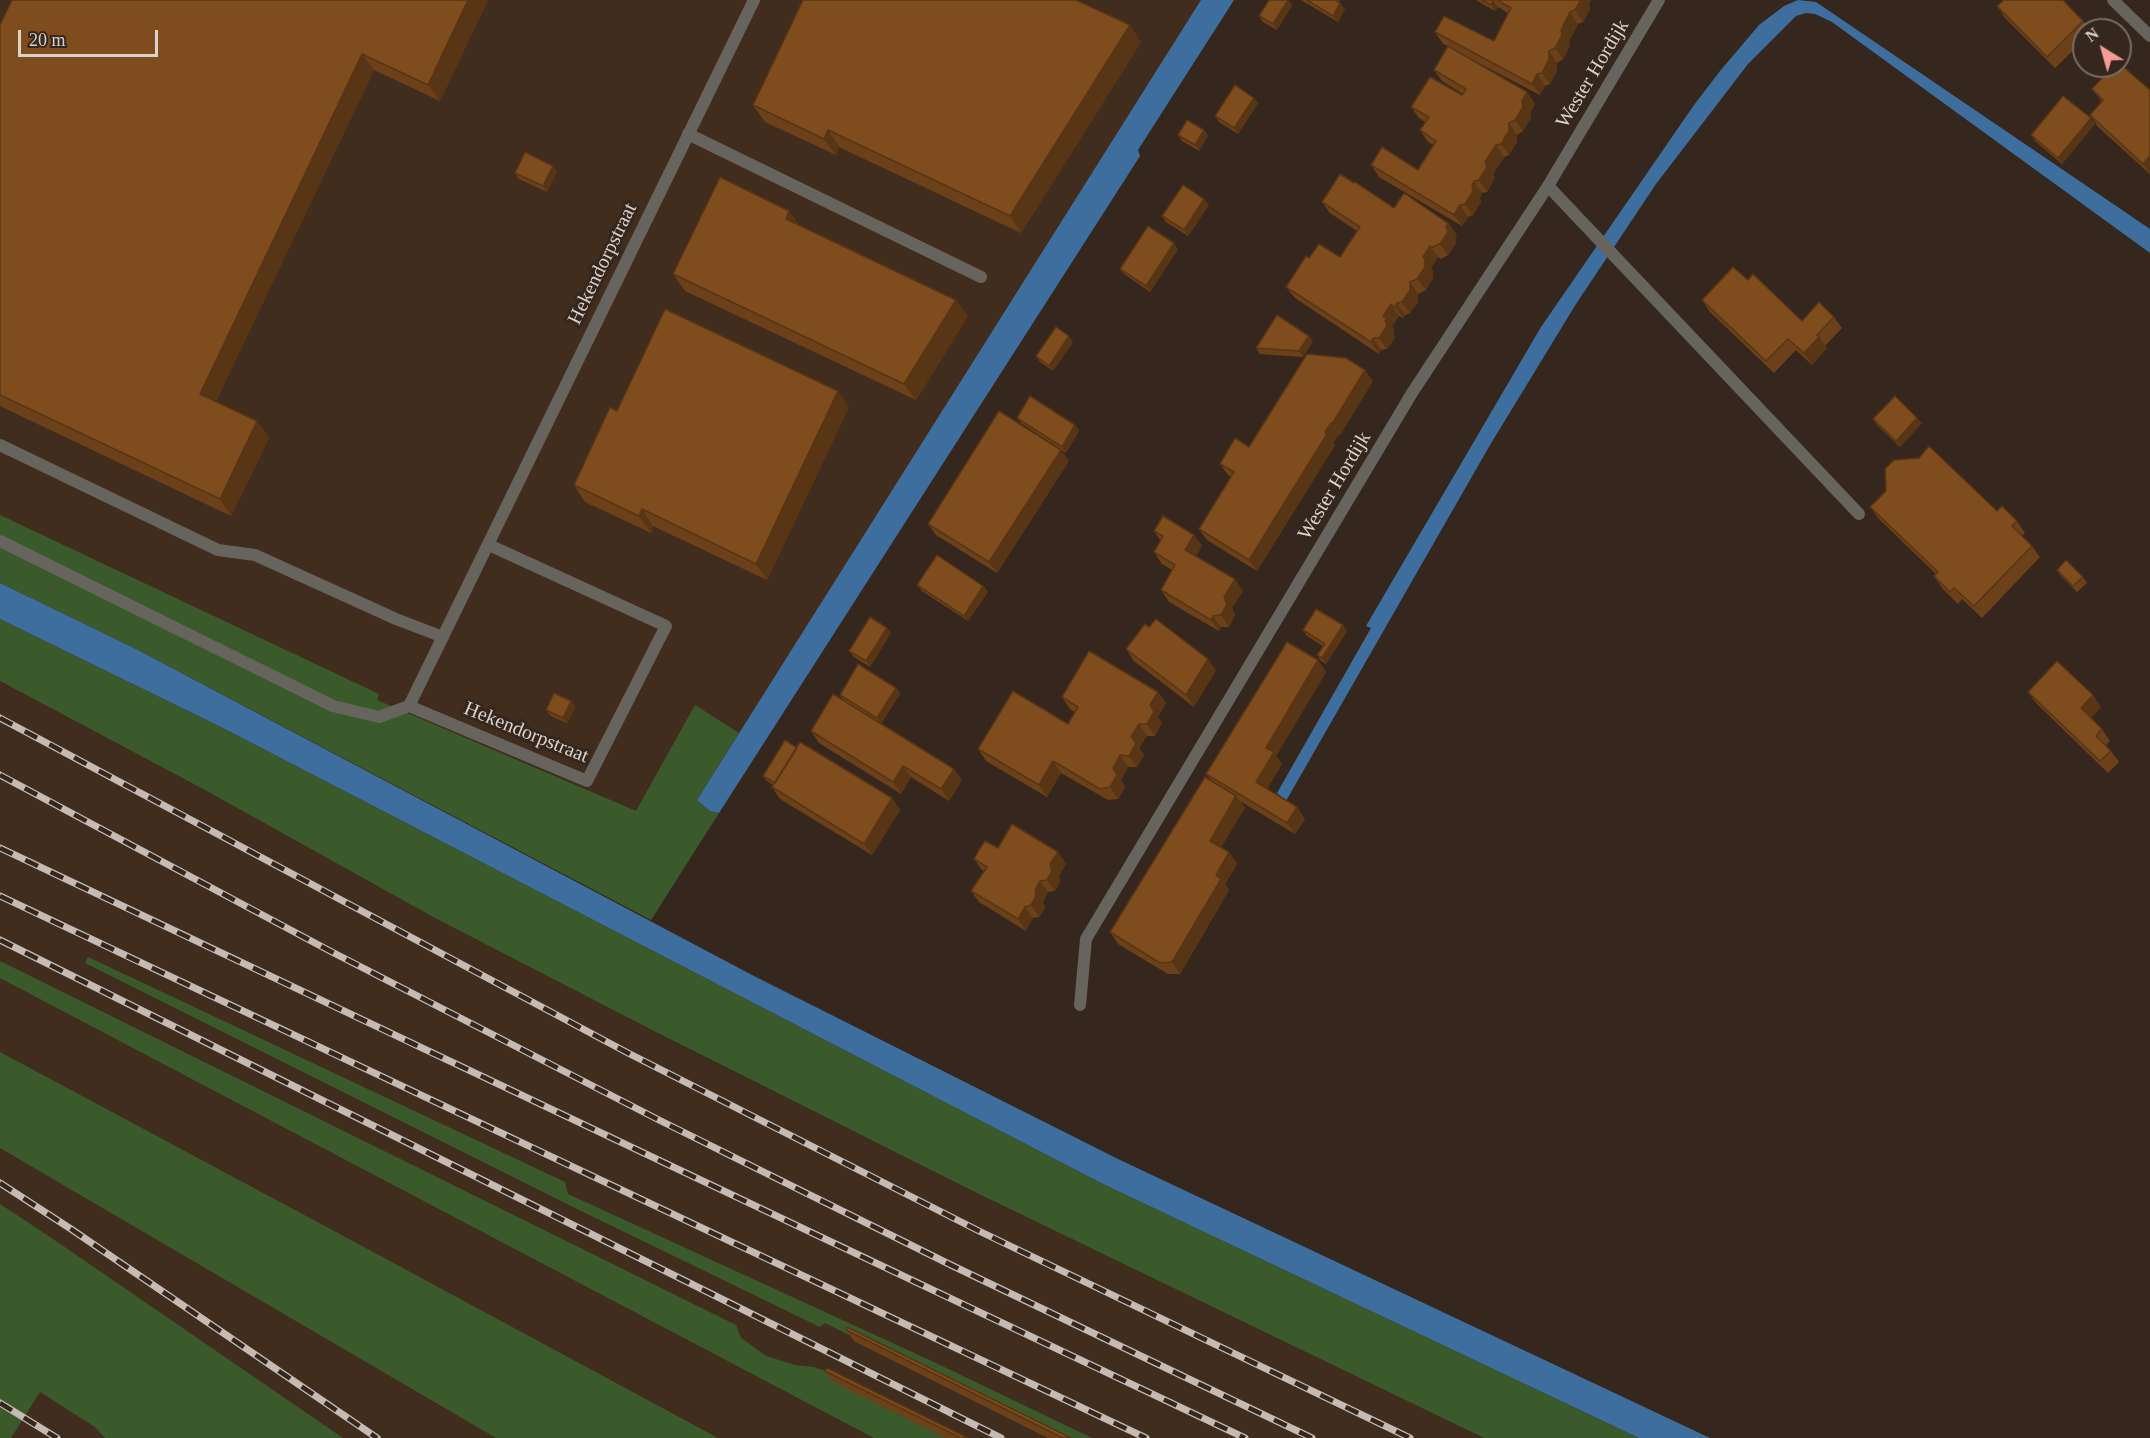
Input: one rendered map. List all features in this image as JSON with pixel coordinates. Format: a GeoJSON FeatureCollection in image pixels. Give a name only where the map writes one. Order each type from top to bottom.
{"type":"FeatureCollection","features":[{"type":"Feature","properties":{"kind":"street","name":"Hekendorpstraat"},"geometry":{"type":"LineString","coordinates":[[489,545],[666,626],[587,781],[409,706],[754,0]]}},
{"type":"Feature","properties":{"kind":"street","name":"Wester Hordijk"},"geometry":{"type":"LineString","coordinates":[[1080,1005],[1086,939],[1412,393],[1548,186],[1659,0]]}},
{"type":"Feature","properties":{"kind":"street"},"geometry":{"type":"LineString","coordinates":[[2113,0],[2150,36]]}},
{"type":"Feature","properties":{"kind":"street"},"geometry":{"type":"LineString","coordinates":[[688,134],[981,277]]}},
{"type":"Feature","properties":{"kind":"street"},"geometry":{"type":"LineString","coordinates":[[1548,186],[1859,514]]}},
{"type":"Feature","properties":{"kind":"street"},"geometry":{"type":"LineString","coordinates":[[0,445],[218,550],[255,555],[443,638]]}},
{"type":"Feature","properties":{"kind":"street"},"geometry":{"type":"LineString","coordinates":[[0,541],[333,706],[379,717],[409,706]]}},
{"type":"Feature","properties":{"kind":"shaded area"},"geometry":{"type":"Polygon","coordinates":[[[0,0],[1213,0],[719,813],[651,920],[136,649],[0,583],[0,0]]]}},
{"type":"Feature","properties":{"kind":"shaded area"},"geometry":{"type":"Polygon","coordinates":[[[0,681],[205,790],[435,918],[656,1032],[979,1194],[1484,1438],[0,1438],[0,681]]]}},
{"type":"Feature","properties":{"kind":"green space"},"geometry":{"type":"Polygon","coordinates":[[[0,515],[379,694],[377,700],[636,811],[695,705],[739,733],[697,800],[710,811],[719,813],[651,920],[136,649],[0,583],[0,515]]]}},
{"type":"Feature","properties":{"kind":"green space"},"geometry":{"type":"Polygon","coordinates":[[[0,619],[221,727],[1103,1184],[1639,1438],[1484,1438],[979,1194],[435,918],[205,790],[0,681],[0,619]]]}},
{"type":"Feature","properties":{"kind":"green space"},"geometry":{"type":"Polygon","coordinates":[[[88,957],[565,1182],[568,1194],[936,1363],[1092,1438],[1056,1438],[825,1323],[820,1327],[577,1209],[85,963],[88,957]]]}},
{"type":"Feature","properties":{"kind":"green space"},"geometry":{"type":"Polygon","coordinates":[[[0,961],[736,1325],[741,1338],[766,1356],[837,1375],[946,1438],[874,1438],[0,978],[0,961]]]}},
{"type":"Feature","properties":{"kind":"green space"},"geometry":{"type":"Polygon","coordinates":[[[0,1052],[718,1438],[496,1438],[0,1148],[0,1052]]]}},
{"type":"Feature","properties":{"kind":"green space"},"geometry":{"type":"Polygon","coordinates":[[[0,1204],[343,1438],[105,1438],[95,1427],[40,1392],[11,1438],[0,1438],[0,1204]]]}},
{"type":"Feature","properties":{"kind":"water"},"geometry":{"type":"Polygon","coordinates":[[[1201,0],[1234,0],[1138,150],[1140,156],[719,813],[710,811],[697,800],[1201,0]]]}},
{"type":"Feature","properties":{"kind":"water"},"geometry":{"type":"Polygon","coordinates":[[[1798,0],[1816,2],[2150,229],[2150,253],[1832,22],[1815,14],[1806,13],[1796,16],[1748,64],[1656,184],[1576,304],[1490,445],[1286,801],[1277,793],[1371,628],[1366,626],[1541,327],[1694,105],[1720,71],[1759,25],[1784,6],[1798,0]]]}},
{"type":"Feature","properties":{"kind":"water"},"geometry":{"type":"Polygon","coordinates":[[[0,583],[136,649],[754,976],[1118,1159],[1710,1438],[1639,1438],[1103,1184],[221,727],[0,619],[0,583]]]}},
{"type":"Feature","properties":{"kind":"building"},"geometry":{"type":"Polygon","coordinates":[[[12,0],[468,0],[428,85],[362,54],[200,394],[257,421],[220,499],[0,395],[0,25],[12,0]]]}},
{"type":"Feature","properties":{"kind":"building"},"geometry":{"type":"Polygon","coordinates":[[[803,0],[1076,0],[1130,25],[1010,216],[828,130],[824,139],[753,105],[803,0]]]}},
{"type":"Feature","properties":{"kind":"building"},"geometry":{"type":"Polygon","coordinates":[[[1269,0],[1288,0],[1273,24],[1259,16],[1269,0]]]}},
{"type":"Feature","properties":{"kind":"building"},"geometry":{"type":"Polygon","coordinates":[[[1307,0],[1335,0],[1340,3],[1333,16],[1307,0]]]}},
{"type":"Feature","properties":{"kind":"building"},"geometry":{"type":"Polygon","coordinates":[[[1482,0],[1492,0],[1493,1],[1491,5],[1482,0]]]}},
{"type":"Feature","properties":{"kind":"building"},"geometry":{"type":"Polygon","coordinates":[[[1497,0],[1581,0],[1575,10],[1570,12],[1555,48],[1549,51],[1549,59],[1542,73],[1537,74],[1532,84],[1435,32],[1444,16],[1494,41],[1511,8],[1497,0]]]}},
{"type":"Feature","properties":{"kind":"building"},"geometry":{"type":"Polygon","coordinates":[[[2004,0],[2063,0],[2080,18],[2072,18],[2072,32],[2047,57],[1997,6],[2004,0]]]}},
{"type":"Feature","properties":{"kind":"building"},"geometry":{"type":"Polygon","coordinates":[[[1448,46],[1527,92],[1522,101],[1523,107],[1515,120],[1509,123],[1509,131],[1501,144],[1496,145],[1485,162],[1487,167],[1479,180],[1474,181],[1473,191],[1454,215],[1371,165],[1382,147],[1418,170],[1436,141],[1420,130],[1429,117],[1411,107],[1430,77],[1462,95],[1466,89],[1434,70],[1448,46]]]}},
{"type":"Feature","properties":{"kind":"building"},"geometry":{"type":"Polygon","coordinates":[[[2132,74],[2150,90],[2150,156],[2143,164],[2090,115],[2103,100],[2092,89],[2102,78],[2132,78],[2132,74]]]}},
{"type":"Feature","properties":{"kind":"building"},"geometry":{"type":"Polygon","coordinates":[[[1235,85],[1254,98],[1234,128],[1215,116],[1235,85]]]}},
{"type":"Feature","properties":{"kind":"building"},"geometry":{"type":"Polygon","coordinates":[[[2063,96],[2091,118],[2058,158],[2031,135],[2063,96]]]}},
{"type":"Feature","properties":{"kind":"building"},"geometry":{"type":"Polygon","coordinates":[[[1187,120],[1204,130],[1195,145],[1178,135],[1187,120]]]}},
{"type":"Feature","properties":{"kind":"building"},"geometry":{"type":"Polygon","coordinates":[[[525,152],[553,166],[543,186],[515,173],[525,152]]]}},
{"type":"Feature","properties":{"kind":"building"},"geometry":{"type":"Polygon","coordinates":[[[1340,174],[1394,208],[1404,193],[1449,224],[1446,226],[1448,232],[1440,244],[1430,246],[1426,252],[1423,257],[1425,267],[1417,279],[1410,282],[1410,290],[1402,302],[1397,303],[1395,307],[1391,304],[1383,316],[1387,318],[1385,320],[1387,326],[1379,338],[1373,338],[1371,342],[1286,287],[1306,256],[1309,258],[1319,244],[1340,257],[1360,227],[1322,202],[1340,174]]]}},
{"type":"Feature","properties":{"kind":"building"},"geometry":{"type":"Polygon","coordinates":[[[720,177],[789,211],[786,219],[956,300],[904,384],[673,274],[720,177]]]}},
{"type":"Feature","properties":{"kind":"building"},"geometry":{"type":"Polygon","coordinates":[[[1183,185],[1204,199],[1184,230],[1162,216],[1183,185]]]}},
{"type":"Feature","properties":{"kind":"building"},"geometry":{"type":"Polygon","coordinates":[[[1148,226],[1174,243],[1146,286],[1120,269],[1148,226]]]}},
{"type":"Feature","properties":{"kind":"building"},"geometry":{"type":"Polygon","coordinates":[[[1733,267],[1748,280],[1753,274],[1802,321],[1819,302],[1834,317],[1804,353],[1788,339],[1766,361],[1702,300],[1733,267]]]}},
{"type":"Feature","properties":{"kind":"building"},"geometry":{"type":"Polygon","coordinates":[[[665,309],[838,391],[756,564],[642,509],[639,516],[574,485],[610,407],[617,411],[665,309]]]}},
{"type":"Feature","properties":{"kind":"building"},"geometry":{"type":"Polygon","coordinates":[[[1277,315],[1309,336],[1299,351],[1256,348],[1277,315]]]}},
{"type":"Feature","properties":{"kind":"building"},"geometry":{"type":"Polygon","coordinates":[[[1056,327],[1069,336],[1049,366],[1036,356],[1056,327]]]}},
{"type":"Feature","properties":{"kind":"building"},"geometry":{"type":"Polygon","coordinates":[[[1307,354],[1346,358],[1365,370],[1325,432],[1327,434],[1249,560],[1199,529],[1234,472],[1220,464],[1235,438],[1249,447],[1307,354]]]}},
{"type":"Feature","properties":{"kind":"building"},"geometry":{"type":"Polygon","coordinates":[[[1030,396],[1075,425],[1062,447],[1017,418],[1030,396]]]}},
{"type":"Feature","properties":{"kind":"building"},"geometry":{"type":"Polygon","coordinates":[[[1895,396],[1917,418],[1896,441],[1873,419],[1895,396]]]}},
{"type":"Feature","properties":{"kind":"building"},"geometry":{"type":"Polygon","coordinates":[[[999,411],[1061,450],[989,562],[928,524],[999,411]]]}},
{"type":"Feature","properties":{"kind":"building"},"geometry":{"type":"Polygon","coordinates":[[[1929,446],[1997,511],[2002,506],[2017,521],[2012,526],[2032,546],[1974,606],[1954,588],[1950,592],[1934,576],[1938,572],[1870,507],[1886,491],[1885,469],[1894,460],[1919,458],[1929,446]]]}},
{"type":"Feature","properties":{"kind":"building"},"geometry":{"type":"Polygon","coordinates":[[[1163,516],[1194,535],[1185,550],[1235,579],[1224,597],[1227,604],[1221,615],[1213,616],[1211,620],[1161,590],[1175,565],[1154,552],[1163,536],[1154,531],[1163,516]]]}},
{"type":"Feature","properties":{"kind":"building"},"geometry":{"type":"Polygon","coordinates":[[[937,555],[983,586],[964,616],[917,585],[937,555]]]}},
{"type":"Feature","properties":{"kind":"building"},"geometry":{"type":"Polygon","coordinates":[[[2066,560],[2083,577],[2073,586],[2057,570],[2066,560]]]}},
{"type":"Feature","properties":{"kind":"building"},"geometry":{"type":"Polygon","coordinates":[[[1316,609],[1343,625],[1322,658],[1317,655],[1325,644],[1303,630],[1316,609]]]}},
{"type":"Feature","properties":{"kind":"building"},"geometry":{"type":"Polygon","coordinates":[[[870,617],[887,628],[866,661],[849,651],[870,617]]]}},
{"type":"Feature","properties":{"kind":"building"},"geometry":{"type":"Polygon","coordinates":[[[1156,619],[1208,659],[1186,695],[1126,649],[1145,624],[1149,627],[1156,619]]]}},
{"type":"Feature","properties":{"kind":"building"},"geometry":{"type":"Polygon","coordinates":[[[1287,642],[1318,660],[1266,748],[1274,752],[1256,782],[1297,807],[1287,823],[1206,774],[1287,642]]]}},
{"type":"Feature","properties":{"kind":"building"},"geometry":{"type":"Polygon","coordinates":[[[1089,651],[1158,692],[1150,705],[1154,712],[1147,724],[1139,724],[1131,737],[1136,743],[1129,756],[1120,755],[1113,768],[1117,775],[1110,787],[1100,789],[1053,761],[1039,785],[978,749],[1013,691],[1068,724],[1078,707],[1062,697],[1089,651]]]}},
{"type":"Feature","properties":{"kind":"building"},"geometry":{"type":"Polygon","coordinates":[[[2057,661],[2093,695],[2081,708],[2102,729],[2096,736],[2111,751],[2100,761],[2028,692],[2057,661]]]}},
{"type":"Feature","properties":{"kind":"building"},"geometry":{"type":"Polygon","coordinates":[[[858,664],[896,688],[877,718],[840,695],[858,664]]]}},
{"type":"Feature","properties":{"kind":"building"},"geometry":{"type":"Polygon","coordinates":[[[554,693],[571,701],[563,718],[546,710],[554,693]]]}},
{"type":"Feature","properties":{"kind":"building"},"geometry":{"type":"Polygon","coordinates":[[[833,694],[954,769],[941,789],[903,766],[893,782],[811,731],[833,694]]]}},
{"type":"Feature","properties":{"kind":"building"},"geometry":{"type":"Polygon","coordinates":[[[785,740],[797,748],[775,783],[763,776],[785,740]]]}},
{"type":"Feature","properties":{"kind":"building"},"geometry":{"type":"Polygon","coordinates":[[[800,742],[892,798],[864,844],[772,787],[800,742]]]}},
{"type":"Feature","properties":{"kind":"building"},"geometry":{"type":"Polygon","coordinates":[[[1205,777],[1236,796],[1210,841],[1229,852],[1216,875],[1221,879],[1172,962],[1160,963],[1110,932],[1205,777]]]}},
{"type":"Feature","properties":{"kind":"building"},"geometry":{"type":"Polygon","coordinates":[[[1012,824],[1058,852],[1050,864],[1052,871],[1047,880],[1040,881],[1031,905],[1025,907],[1018,919],[971,891],[987,867],[974,859],[979,850],[985,841],[998,848],[1012,824]]]}},
{"type":"Feature","properties":{"kind":"building"},"geometry":{"type":"Polygon","coordinates":[[[847,1327],[1071,1438],[1063,1438],[846,1330],[847,1327]]]}},
{"type":"Feature","properties":{"kind":"building"},"geometry":{"type":"Polygon","coordinates":[[[827,1368],[968,1438],[961,1438],[825,1371],[827,1368]]]}},
{"type":"Feature","properties":{"kind":"railway"},"geometry":{"type":"LineString","coordinates":[[0,718],[628,1053],[979,1231],[1410,1438]]}},
{"type":"Feature","properties":{"kind":"railway"},"geometry":{"type":"LineString","coordinates":[[0,775],[330,951],[659,1120],[953,1266],[1312,1438]]}},
{"type":"Feature","properties":{"kind":"railway"},"geometry":{"type":"LineString","coordinates":[[0,848],[1245,1438]]}},
{"type":"Feature","properties":{"kind":"railway"},"geometry":{"type":"LineString","coordinates":[[0,896],[1146,1438]]}},
{"type":"Feature","properties":{"kind":"railway"},"geometry":{"type":"LineString","coordinates":[[0,940],[1001,1438]]}},
{"type":"Feature","properties":{"kind":"railway"},"geometry":{"type":"LineString","coordinates":[[0,1183],[377,1438]]}},
{"type":"Feature","properties":{"kind":"railway"},"geometry":{"type":"LineString","coordinates":[[0,1403],[57,1438]]}}]}
